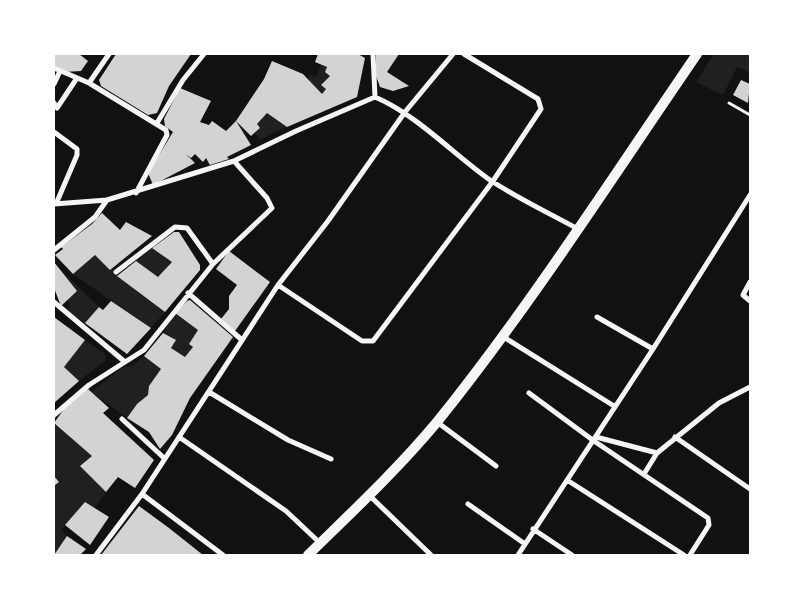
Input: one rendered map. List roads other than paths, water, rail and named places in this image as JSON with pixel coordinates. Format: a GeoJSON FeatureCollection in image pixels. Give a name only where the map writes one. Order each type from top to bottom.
{"type":"FeatureCollection","features":[{"type":"Feature","properties":{"kind":"main road"},"geometry":{"type":"LineString","coordinates":[[308,555],[370,496],[436,422],[502,335],[578,229],[697,54]]}},
{"type":"Feature","properties":{"kind":"street"},"geometry":{"type":"LineString","coordinates":[[89,83],[108,54]]}},
{"type":"Feature","properties":{"kind":"street"},"geometry":{"type":"LineString","coordinates":[[158,123],[183,80],[204,54]]}},
{"type":"Feature","properties":{"kind":"street"},"geometry":{"type":"LineString","coordinates":[[374,54],[375,97]]}},
{"type":"Feature","properties":{"kind":"street"},"geometry":{"type":"LineString","coordinates":[[96,555],[142,494],[278,285],[328,221],[405,112],[453,54]]}},
{"type":"Feature","properties":{"kind":"street"},"geometry":{"type":"LineString","coordinates":[[278,285],[362,341],[373,342],[493,181],[542,109],[538,99],[464,54]]}},
{"type":"Feature","properties":{"kind":"street"},"geometry":{"type":"LineString","coordinates":[[54,68],[89,83],[158,123],[166,130],[167,135],[136,193]]}},
{"type":"Feature","properties":{"kind":"street"},"geometry":{"type":"LineString","coordinates":[[54,84],[60,71]]}},
{"type":"Feature","properties":{"kind":"street"},"geometry":{"type":"LineString","coordinates":[[55,108],[76,78]]}},
{"type":"Feature","properties":{"kind":"street"},"geometry":{"type":"LineString","coordinates":[[375,97],[405,112],[451,151],[493,181],[578,229]]}},
{"type":"Feature","properties":{"kind":"street"},"geometry":{"type":"LineString","coordinates":[[54,132],[77,149],[77,155],[55,204],[107,200],[136,193],[234,161],[375,97]]}},
{"type":"Feature","properties":{"kind":"street"},"geometry":{"type":"LineString","coordinates":[[54,415],[89,385],[144,350],[188,293],[214,264],[272,208],[267,198],[234,161]]}},
{"type":"Feature","properties":{"kind":"street"},"geometry":{"type":"LineString","coordinates":[[518,555],[533,529],[595,439],[614,406],[653,349],[750,195]]}},
{"type":"Feature","properties":{"kind":"street"},"geometry":{"type":"LineString","coordinates":[[54,250],[94,217],[107,200]]}},
{"type":"Feature","properties":{"kind":"street"},"geometry":{"type":"LineString","coordinates":[[116,272],[175,227],[181,226],[187,228],[214,264]]}},
{"type":"Feature","properties":{"kind":"street"},"geometry":{"type":"LineString","coordinates":[[750,282],[743,295],[750,301]]}},
{"type":"Feature","properties":{"kind":"street"},"geometry":{"type":"LineString","coordinates":[[188,293],[242,340]]}},
{"type":"Feature","properties":{"kind":"street"},"geometry":{"type":"LineString","coordinates":[[54,302],[125,362]]}},
{"type":"Feature","properties":{"kind":"street"},"geometry":{"type":"LineString","coordinates":[[597,317],[653,349]]}},
{"type":"Feature","properties":{"kind":"street"},"geometry":{"type":"LineString","coordinates":[[502,335],[614,406]]}},
{"type":"Feature","properties":{"kind":"street"},"geometry":{"type":"LineString","coordinates":[[644,474],[657,453],[674,437],[719,403],[750,387]]}},
{"type":"Feature","properties":{"kind":"street"},"geometry":{"type":"LineString","coordinates":[[209,392],[288,440],[331,459]]}},
{"type":"Feature","properties":{"kind":"street"},"geometry":{"type":"LineString","coordinates":[[529,393],[709,519],[709,525],[690,555]]}},
{"type":"Feature","properties":{"kind":"street"},"geometry":{"type":"LineString","coordinates":[[122,419],[164,458]]}},
{"type":"Feature","properties":{"kind":"street"},"geometry":{"type":"LineString","coordinates":[[436,422],[496,466]]}},
{"type":"Feature","properties":{"kind":"street"},"geometry":{"type":"LineString","coordinates":[[179,437],[286,511],[321,543]]}},
{"type":"Feature","properties":{"kind":"street"},"geometry":{"type":"LineString","coordinates":[[674,437],[750,489]]}},
{"type":"Feature","properties":{"kind":"street"},"geometry":{"type":"LineString","coordinates":[[595,439],[657,453]]}},
{"type":"Feature","properties":{"kind":"street"},"geometry":{"type":"LineString","coordinates":[[567,480],[684,555]]}},
{"type":"Feature","properties":{"kind":"street"},"geometry":{"type":"LineString","coordinates":[[142,494],[223,555]]}},
{"type":"Feature","properties":{"kind":"street"},"geometry":{"type":"LineString","coordinates":[[370,496],[431,555]]}},
{"type":"Feature","properties":{"kind":"street"},"geometry":{"type":"LineString","coordinates":[[468,504],[524,544]]}},
{"type":"Feature","properties":{"kind":"street"},"geometry":{"type":"LineString","coordinates":[[533,529],[572,555]]}},
{"type":"Feature","properties":{"kind":"lane"},"geometry":{"type":"LineString","coordinates":[[729,103],[750,115]]}}]}
